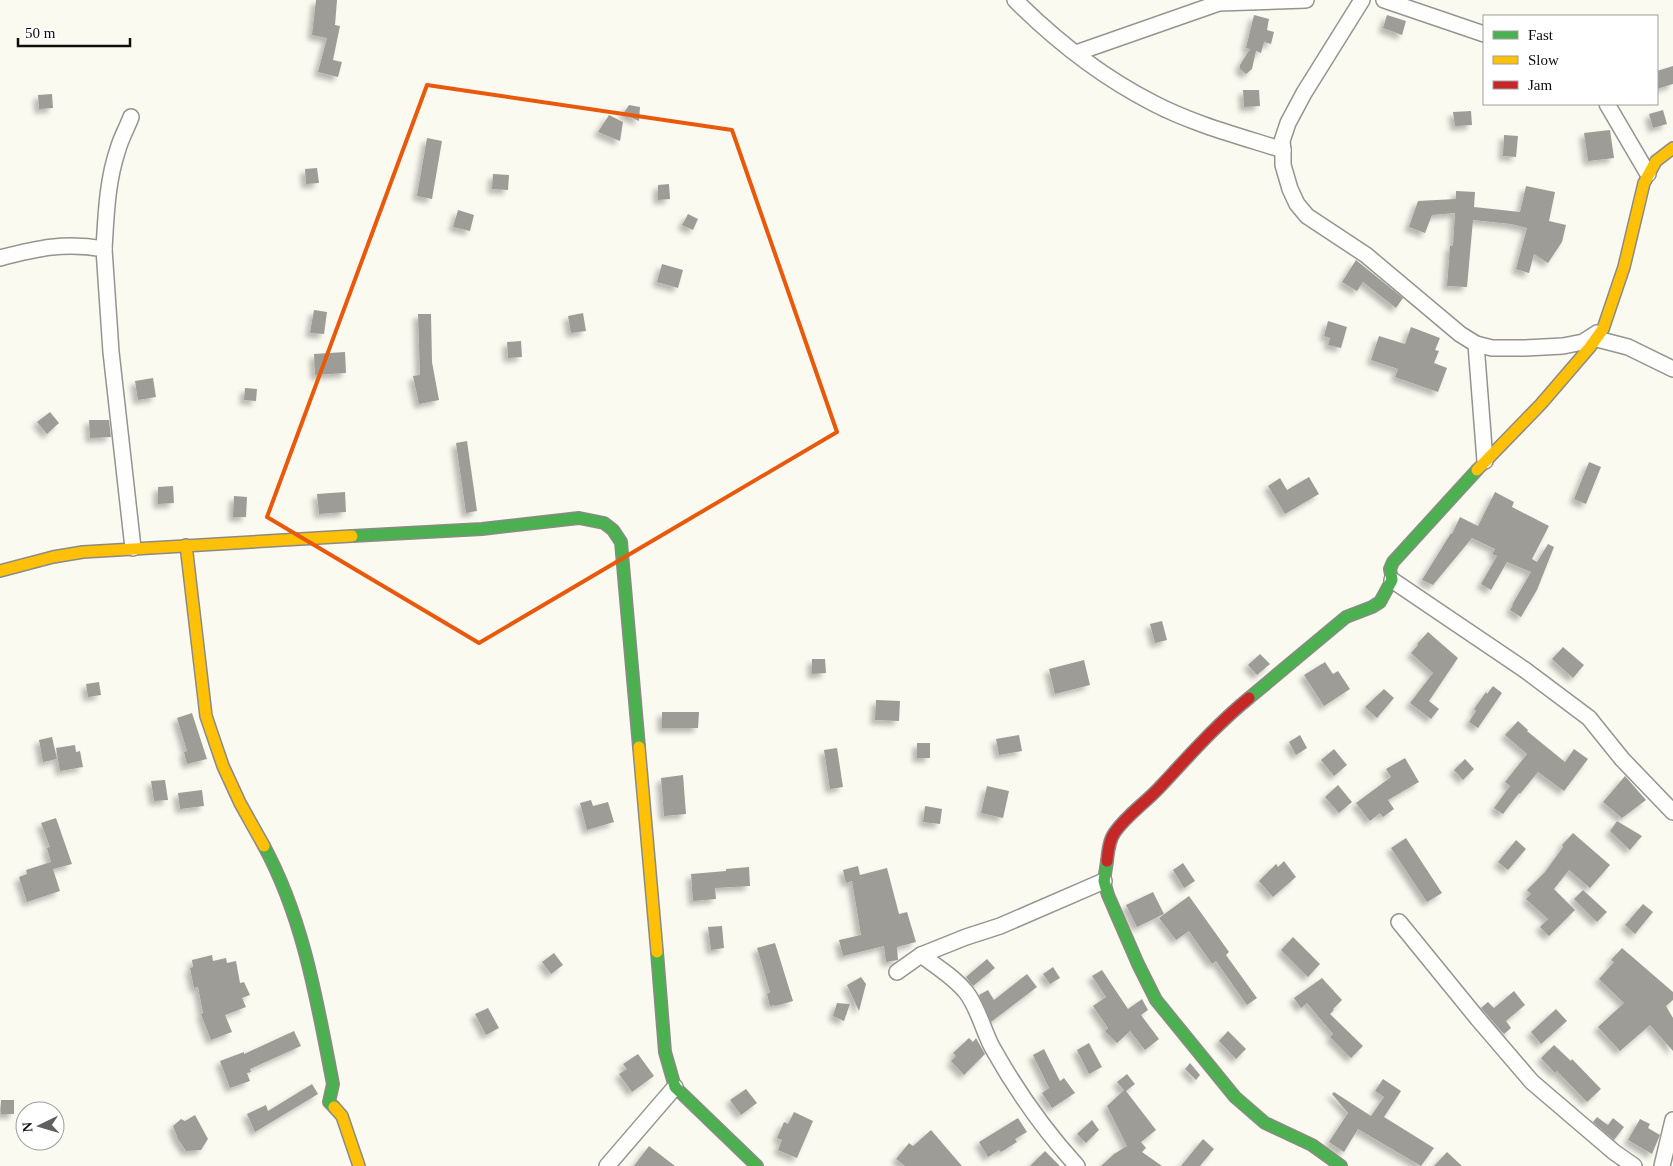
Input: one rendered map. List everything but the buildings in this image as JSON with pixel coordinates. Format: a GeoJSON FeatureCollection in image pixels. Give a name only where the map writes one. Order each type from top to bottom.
{"type":"FeatureCollection","features":[{"type":"Feature","properties":{"kind":"street"},"geometry":{"type":"LineString","coordinates":[[1015,0],[1092,66],[1154,104],[1238,136],[1282,150]]}},
{"type":"Feature","properties":{"kind":"street"},"geometry":{"type":"LineString","coordinates":[[1076,53],[1219,3],[1306,0]]}},
{"type":"Feature","properties":{"kind":"street"},"geometry":{"type":"LineString","coordinates":[[1362,0],[1304,93],[1288,123],[1282,141],[1283,165],[1296,204],[1307,216],[1366,255],[1452,328],[1476,344],[1492,348],[1563,346],[1583,342],[1600,334]]}},
{"type":"Feature","properties":{"kind":"street"},"geometry":{"type":"LineString","coordinates":[[1384,0],[1483,34]]}},
{"type":"Feature","properties":{"kind":"street"},"geometry":{"type":"LineString","coordinates":[[1608,105],[1648,174]]}},
{"type":"Feature","properties":{"kind":"street"},"geometry":{"type":"LineString","coordinates":[[132,117],[118,148],[112,170],[108,194],[104,249],[111,352],[133,548]]}},
{"type":"Feature","properties":{"kind":"street"},"geometry":{"type":"LineString","coordinates":[[1341,1166],[1312,1145],[1265,1123],[1236,1097],[1156,1000],[1108,895],[1104,881],[1108,850],[1114,833],[1210,734],[1265,684],[1346,617],[1380,602],[1392,580],[1390,569],[1393,562],[1485,461],[1541,404],[1600,334],[1624,268],[1641,194],[1648,174],[1656,161],[1673,148]]}},
{"type":"Feature","properties":{"kind":"street"},"geometry":{"type":"LineString","coordinates":[[0,258],[62,246],[82,245],[104,249]]}},
{"type":"Feature","properties":{"kind":"street"},"geometry":{"type":"LineString","coordinates":[[1600,334],[1673,368]]}},
{"type":"Feature","properties":{"kind":"street"},"geometry":{"type":"LineString","coordinates":[[1476,344],[1485,461]]}},
{"type":"Feature","properties":{"kind":"street"},"geometry":{"type":"LineString","coordinates":[[0,571],[52,557],[133,548],[482,529],[579,518],[600,521],[615,530],[621,542],[627,596],[665,1052],[675,1087],[757,1166]]}},
{"type":"Feature","properties":{"kind":"street"},"geometry":{"type":"LineString","coordinates":[[186,545],[206,716],[223,766],[236,796],[277,870],[292,908],[309,963],[334,1084],[329,1102],[342,1116],[359,1166]]}},
{"type":"Feature","properties":{"kind":"street"},"geometry":{"type":"LineString","coordinates":[[1392,580],[1525,670],[1589,718],[1641,781],[1673,812]]}},
{"type":"Feature","properties":{"kind":"street"},"geometry":{"type":"LineString","coordinates":[[897,972],[921,955],[1008,923],[1104,881]]}},
{"type":"Feature","properties":{"kind":"street"},"geometry":{"type":"LineString","coordinates":[[1399,922],[1532,1082],[1614,1152],[1634,1166]]}},
{"type":"Feature","properties":{"kind":"street"},"geometry":{"type":"LineString","coordinates":[[921,955],[953,978],[968,994],[991,1045],[1014,1085],[1077,1166]]}},
{"type":"Feature","properties":{"kind":"street"},"geometry":{"type":"LineString","coordinates":[[607,1166],[675,1087]]}},
{"type":"Feature","properties":{"kind":"street"},"geometry":{"type":"LineString","coordinates":[[1662,1166],[1673,1120]]}},
{"type":"Feature","properties":{"kind":"highlighted area"},"geometry":{"type":"Polygon","coordinates":[[[427,85],[732,130],[837,432],[479,643],[267,517],[427,85]]]}},
{"type":"Feature","properties":{"kind":"traffic: fast"},"geometry":{"type":"LineString","coordinates":[[1249,698],[1346,617],[1380,602],[1392,580],[1390,569],[1393,562],[1477,470]]}},
{"type":"Feature","properties":{"kind":"traffic: fast"},"geometry":{"type":"LineString","coordinates":[[352,536],[482,529],[579,518],[604,523],[613,530],[621,542],[639,747]]}},
{"type":"Feature","properties":{"kind":"traffic: fast"},"geometry":{"type":"LineString","coordinates":[[264,846],[278,874],[308,962],[333,1084],[329,1102],[334,1107]]}},
{"type":"Feature","properties":{"kind":"traffic: fast"},"geometry":{"type":"LineString","coordinates":[[1107,861],[1104,881],[1108,895],[1156,1000],[1235,1097],[1265,1123],[1312,1145],[1341,1166]]}},
{"type":"Feature","properties":{"kind":"traffic: fast"},"geometry":{"type":"LineString","coordinates":[[657,952],[665,1052],[675,1087],[757,1166]]}},
{"type":"Feature","properties":{"kind":"traffic: slow"},"geometry":{"type":"LineString","coordinates":[[1477,470],[1541,404],[1603,329],[1624,267],[1644,183],[1656,161],[1673,148]]}},
{"type":"Feature","properties":{"kind":"traffic: slow"},"geometry":{"type":"LineString","coordinates":[[0,571],[53,557],[83,552],[352,536]]}},
{"type":"Feature","properties":{"kind":"traffic: slow"},"geometry":{"type":"LineString","coordinates":[[186,545],[206,716],[223,766],[240,803],[264,846]]}},
{"type":"Feature","properties":{"kind":"traffic: slow"},"geometry":{"type":"LineString","coordinates":[[639,747],[657,952]]}},
{"type":"Feature","properties":{"kind":"traffic: slow"},"geometry":{"type":"LineString","coordinates":[[334,1107],[342,1116],[359,1166]]}},
{"type":"Feature","properties":{"kind":"traffic: jam"},"geometry":{"type":"LineString","coordinates":[[1107,861],[1111,839],[1120,826],[1214,730],[1249,698]]}}]}
